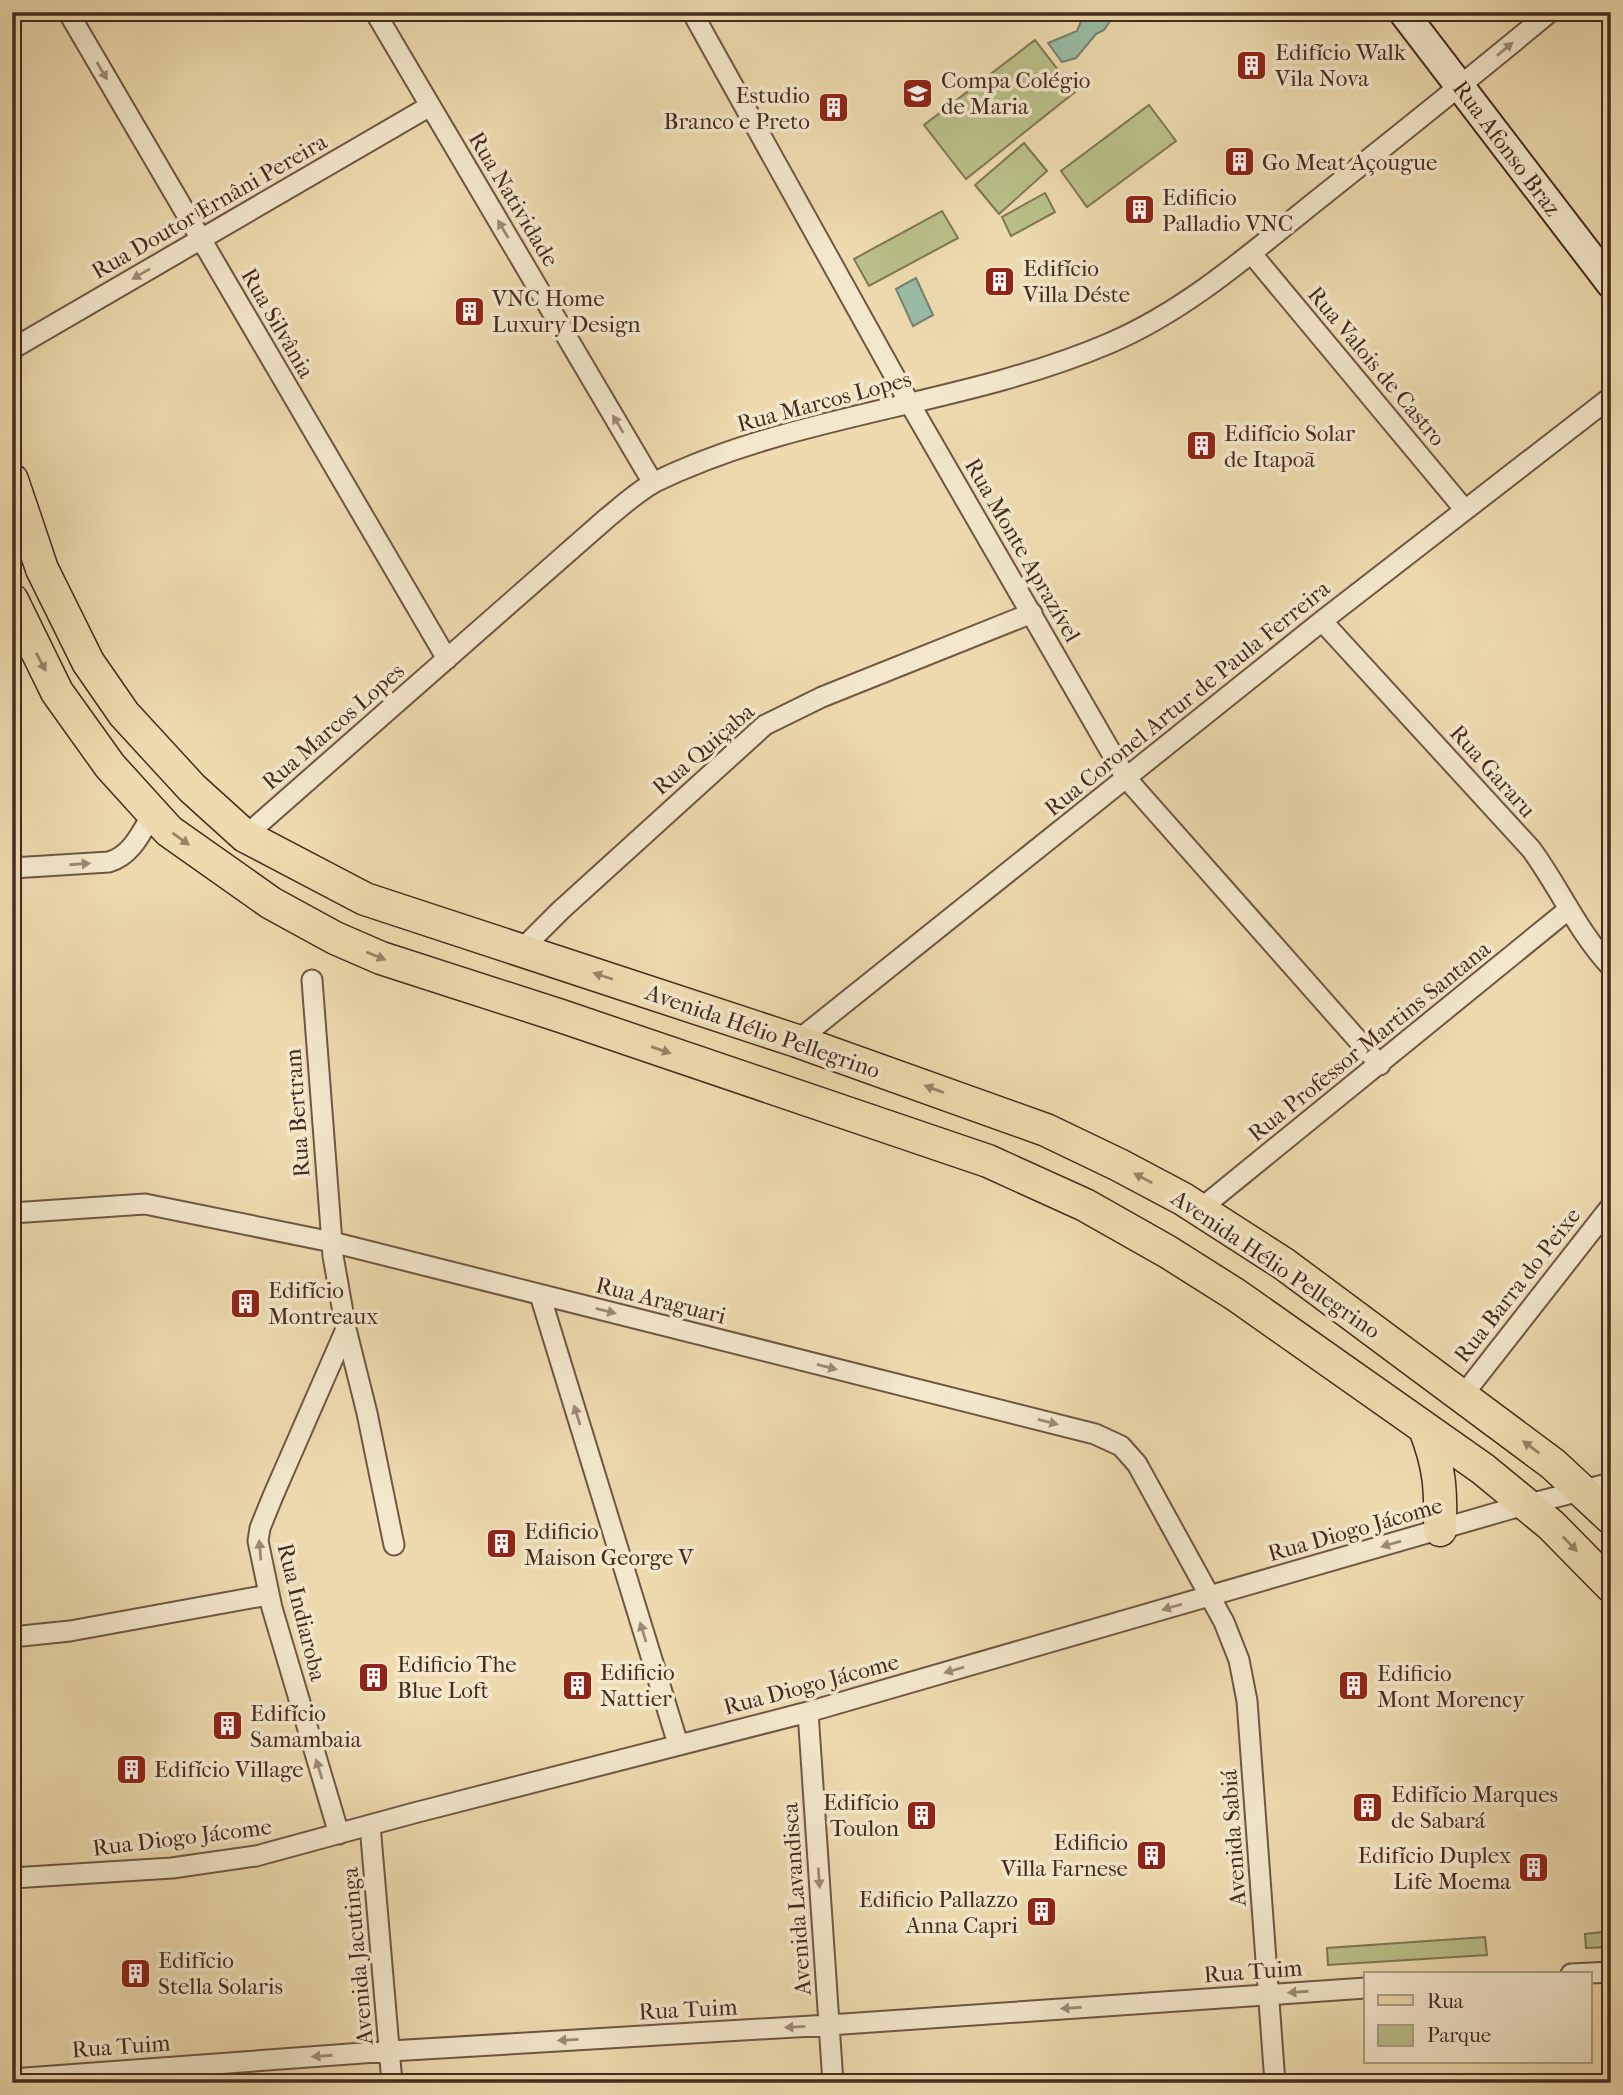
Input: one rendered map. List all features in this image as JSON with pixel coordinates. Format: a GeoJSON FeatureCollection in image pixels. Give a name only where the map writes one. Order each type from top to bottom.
{"type":"FeatureCollection","features":[{"type":"Feature","properties":{"kind":"main road","name":"Avenida Hélio Pellegrino"},"geometry":{"type":"LineString","coordinates":[[12,480],[42,569],[88,662],[124,714],[192,788],[246,836],[365,899],[797,1041],[1046,1130],[1119,1165],[1199,1210],[1284,1264],[1553,1464],[1597,1487],[1611,1518]]}},
{"type":"Feature","properties":{"kind":"main road"},"geometry":{"type":"LineString","coordinates":[[12,600],[57,692],[110,766],[169,831],[271,903],[381,958],[988,1161],[1085,1205],[1168,1252],[1236,1295],[1491,1475],[1551,1525],[1611,1586]]}},
{"type":"Feature","properties":{"kind":"main road"},"geometry":{"type":"LineString","coordinates":[[1425,1429],[1436,1456],[1440,1477],[1440,1530]]}},
{"type":"Feature","properties":{"kind":"street","name":"Rua Silvânia"},"geometry":{"type":"LineString","coordinates":[[68,12],[447,659]]}},
{"type":"Feature","properties":{"kind":"street","name":"Rua Natividade"},"geometry":{"type":"LineString","coordinates":[[375,12],[653,483]]}},
{"type":"Feature","properties":{"kind":"street","name":"Rua Monte Aprazível"},"geometry":{"type":"LineString","coordinates":[[692,12],[910,404],[1126,778],[1380,1065]]}},
{"type":"Feature","properties":{"kind":"street","name":"Rua Afonso Braz"},"geometry":{"type":"LineString","coordinates":[[1403,12],[1611,284]]}},
{"type":"Feature","properties":{"kind":"street","name":"Rua Marcos Lopes"},"geometry":{"type":"LineString","coordinates":[[246,836],[607,518],[653,483],[785,433],[983,386],[1063,362],[1168,315],[1251,253],[1550,12]]}},
{"type":"Feature","properties":{"kind":"street","name":"Rua Doutor Ernâni Pereira"},"geometry":{"type":"LineString","coordinates":[[12,349],[430,106]]}},
{"type":"Feature","properties":{"kind":"street","name":"Rua Valois de Castro"},"geometry":{"type":"LineString","coordinates":[[1251,253],[1465,510]]}},
{"type":"Feature","properties":{"kind":"street","name":"Rua Coronel Artur de Paula Ferreira"},"geometry":{"type":"LineString","coordinates":[[797,1041],[1322,621],[1611,397]]}},
{"type":"Feature","properties":{"kind":"street","name":"Rua Quiçaba"},"geometry":{"type":"LineString","coordinates":[[522,949],[561,910],[765,725],[822,697],[1032,614]]}},
{"type":"Feature","properties":{"kind":"street","name":"Rua Gararu"},"geometry":{"type":"LineString","coordinates":[[1322,621],[1531,849],[1554,881],[1584,934],[1611,967]]}},
{"type":"Feature","properties":{"kind":"street"},"geometry":{"type":"LineString","coordinates":[[12,868],[109,862],[119,859],[134,845],[153,813]]}},
{"type":"Feature","properties":{"kind":"street","name":"Rua Professor Martins Santana"},"geometry":{"type":"LineString","coordinates":[[1199,1210],[1569,909]]}},
{"type":"Feature","properties":{"kind":"street","name":"Rua Bertram"},"geometry":{"type":"LineString","coordinates":[[312,980],[332,1242],[346,1329],[367,1413],[394,1545]]}},
{"type":"Feature","properties":{"kind":"street","name":"Rua Araguari"},"geometry":{"type":"LineString","coordinates":[[12,1213],[145,1204],[332,1242],[1107,1439],[1121,1446],[1137,1464],[1209,1597]]}},
{"type":"Feature","properties":{"kind":"street","name":"Rua Barra do Peixe"},"geometry":{"type":"LineString","coordinates":[[1463,1395],[1611,1206]]}},
{"type":"Feature","properties":{"kind":"street"},"geometry":{"type":"LineString","coordinates":[[540,1295],[678,1744]]}},
{"type":"Feature","properties":{"kind":"street","name":"Rua Indiaroba"},"geometry":{"type":"LineString","coordinates":[[339,1834],[268,1595],[258,1541],[260,1528],[346,1329]]}},
{"type":"Feature","properties":{"kind":"street","name":"Rua Diogo Jácome"},"geometry":{"type":"LineString","coordinates":[[12,1878],[172,1868],[244,1858],[807,1712],[1527,1504],[1597,1487]]}},
{"type":"Feature","properties":{"kind":"street"},"geometry":{"type":"LineString","coordinates":[[12,1637],[71,1631],[268,1595]]}},
{"type":"Feature","properties":{"kind":"street","name":"Avenida Sabiá"},"geometry":{"type":"LineString","coordinates":[[1209,1597],[1224,1622],[1239,1660],[1247,1701],[1275,2083]]}},
{"type":"Feature","properties":{"kind":"street","name":"Avenida Lavandisca"},"geometry":{"type":"LineString","coordinates":[[807,1712],[833,2083]]}},
{"type":"Feature","properties":{"kind":"street","name":"Avenida Jacutinga"},"geometry":{"type":"LineString","coordinates":[[370,1825],[392,2083]]}},
{"type":"Feature","properties":{"kind":"street"},"geometry":{"type":"LineString","coordinates":[[1592,1973],[1611,1972]]}},
{"type":"Feature","properties":{"kind":"street","name":"Rua Tuim"},"geometry":{"type":"LineString","coordinates":[[12,2078],[1364,1988]]}},
{"type":"Feature","properties":{"kind":"green space"},"geometry":{"type":"Polygon","coordinates":[[[1035,40],[1075,92],[966,179],[924,125],[1035,40]]]}},
{"type":"Feature","properties":{"kind":"green space"},"geometry":{"type":"Polygon","coordinates":[[[1149,105],[1176,141],[1087,207],[1061,171],[1149,105]]]}},
{"type":"Feature","properties":{"kind":"green space"},"geometry":{"type":"Polygon","coordinates":[[[1024,143],[1047,171],[999,214],[975,185],[1024,143]]]}},
{"type":"Feature","properties":{"kind":"green space"},"geometry":{"type":"Polygon","coordinates":[[[1045,193],[1055,212],[1011,236],[1002,217],[1045,193]]]}},
{"type":"Feature","properties":{"kind":"green space"},"geometry":{"type":"Polygon","coordinates":[[[942,211],[958,238],[869,286],[854,259],[942,211]]]}},
{"type":"Feature","properties":{"kind":"green space"},"geometry":{"type":"Polygon","coordinates":[[[1611,1931],[1611,1947],[1586,1948],[1585,1934],[1611,1931]]]}},
{"type":"Feature","properties":{"kind":"green space"},"geometry":{"type":"Polygon","coordinates":[[[1485,1937],[1487,1955],[1328,1965],[1327,1948],[1485,1937]]]}},
{"type":"Feature","properties":{"kind":"shaded area"},"geometry":{"type":"Polygon","coordinates":[[[1085,12],[1116,12],[1104,30],[1096,34],[1076,58],[1062,62],[1048,43],[1077,31],[1085,12]]]}},
{"type":"Feature","properties":{"kind":"shaded area"},"geometry":{"type":"Polygon","coordinates":[[[916,278],[933,315],[913,326],[896,289],[916,278]]]}},
{"type":"Feature","properties":{"kind":"place","name":"Edifício Walk Vila Nova"},"geometry":{"type":"Point","coordinates":[1252,65]}},
{"type":"Feature","properties":{"kind":"place","name":"Compa Colégio de Maria"},"geometry":{"type":"Point","coordinates":[918,93]}},
{"type":"Feature","properties":{"kind":"place","name":"Estudio Branco e Preto"},"geometry":{"type":"Point","coordinates":[833,108]}},
{"type":"Feature","properties":{"kind":"place","name":"Go Meat Açougue"},"geometry":{"type":"Point","coordinates":[1239,162]}},
{"type":"Feature","properties":{"kind":"place","name":"Edificio Palladio VNC"},"geometry":{"type":"Point","coordinates":[1139,210]}},
{"type":"Feature","properties":{"kind":"place","name":"Edifício Villa Déste"},"geometry":{"type":"Point","coordinates":[1000,281]}},
{"type":"Feature","properties":{"kind":"place","name":"VNC Home Luxury Design"},"geometry":{"type":"Point","coordinates":[469,311]}},
{"type":"Feature","properties":{"kind":"place","name":"Edifício Solar de Itapoã"},"geometry":{"type":"Point","coordinates":[1201,446]}},
{"type":"Feature","properties":{"kind":"place","name":"Edifício Montreaux"},"geometry":{"type":"Point","coordinates":[245,1303]}},
{"type":"Feature","properties":{"kind":"place","name":"Edificio Maison George V"},"geometry":{"type":"Point","coordinates":[501,1544]}},
{"type":"Feature","properties":{"kind":"place","name":"Edificio The Blue Loft"},"geometry":{"type":"Point","coordinates":[374,1677]}},
{"type":"Feature","properties":{"kind":"place","name":"Edificio Nattier"},"geometry":{"type":"Point","coordinates":[577,1685]}},
{"type":"Feature","properties":{"kind":"place","name":"Edificio Mont Morency"},"geometry":{"type":"Point","coordinates":[1354,1686]}},
{"type":"Feature","properties":{"kind":"place","name":"Edifício Samambaia"},"geometry":{"type":"Point","coordinates":[227,1726]}},
{"type":"Feature","properties":{"kind":"place","name":"Edifício Village"},"geometry":{"type":"Point","coordinates":[131,1769]}},
{"type":"Feature","properties":{"kind":"place","name":"Edifício Marques de Sabará"},"geometry":{"type":"Point","coordinates":[1368,1807]}},
{"type":"Feature","properties":{"kind":"place","name":"Edifício Toulon"},"geometry":{"type":"Point","coordinates":[922,1815]}},
{"type":"Feature","properties":{"kind":"place","name":"Edificio Villa Farnese"},"geometry":{"type":"Point","coordinates":[1151,1855]}},
{"type":"Feature","properties":{"kind":"place","name":"Edifício Duplex Life Moema"},"geometry":{"type":"Point","coordinates":[1534,1868]}},
{"type":"Feature","properties":{"kind":"place","name":"Edificio Pallazzo Anna Capri"},"geometry":{"type":"Point","coordinates":[1041,1912]}},
{"type":"Feature","properties":{"kind":"place","name":"Edifício Stella Solaris"},"geometry":{"type":"Point","coordinates":[135,1973]}}]}
